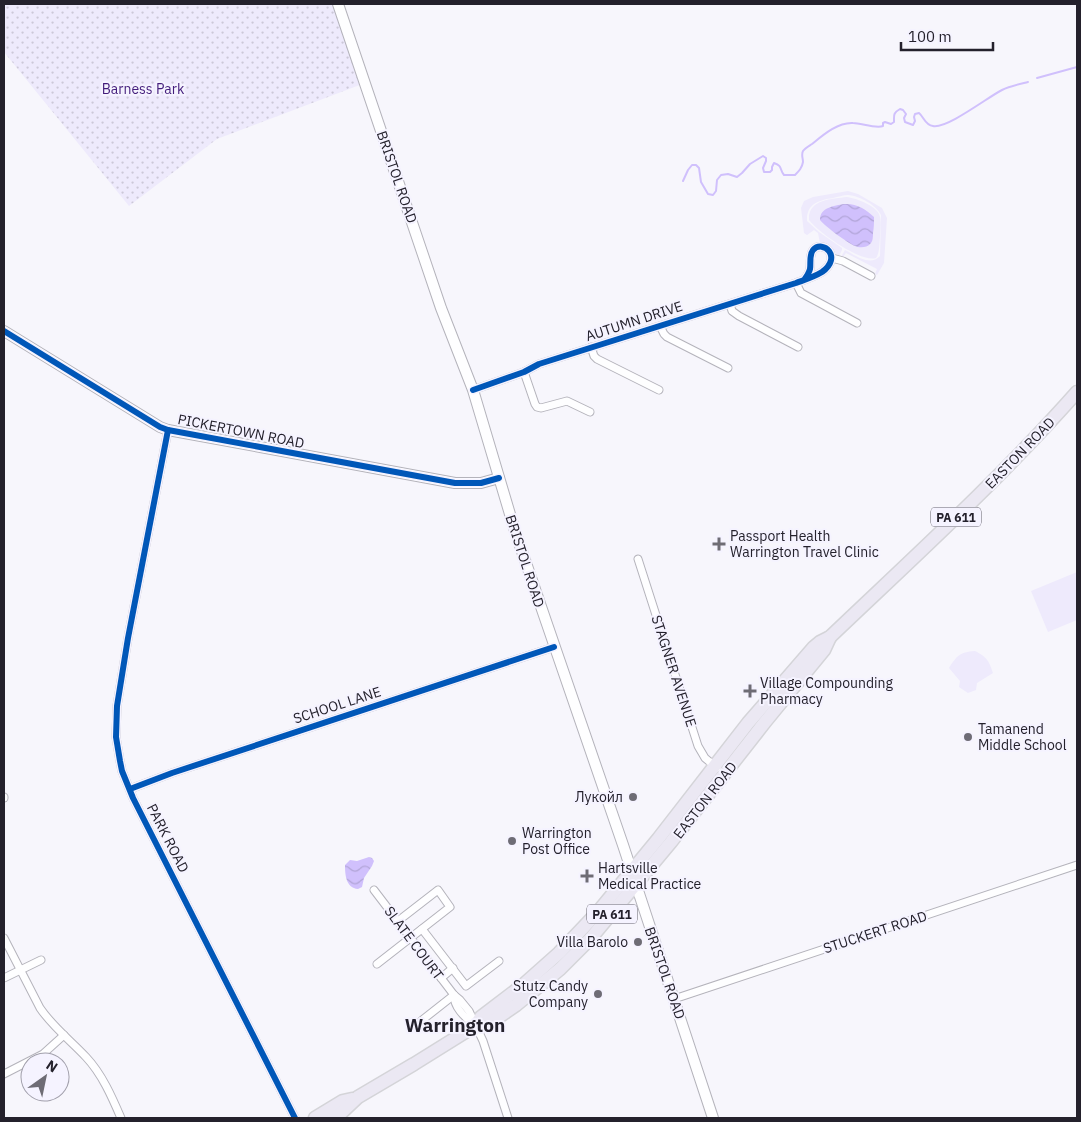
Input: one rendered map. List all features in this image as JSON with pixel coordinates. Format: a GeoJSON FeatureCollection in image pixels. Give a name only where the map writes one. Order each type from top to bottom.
{"type":"FeatureCollection","features":[{"type":"Feature","properties":{"kind":"highway","name":"EASTON ROAD"},"geometry":{"type":"LineString","coordinates":[[333,1118],[358,1097],[476,1026],[487,1025],[513,1007],[560,969],[596,932],[671,842],[720,770],[748,723],[814,647],[830,638],[981,494],[1077,392]]}},
{"type":"Feature","properties":{"kind":"highway","name":"EASTON ROAD"},"geometry":{"type":"LineString","coordinates":[[476,1026],[481,1017],[523,985],[559,953],[597,913],[720,770]]}},
{"type":"Feature","properties":{"kind":"highway","name":"EASTON ROAD"},"geometry":{"type":"LineString","coordinates":[[315,1118],[343,1101],[358,1097]]}},
{"type":"Feature","properties":{"kind":"main road","name":"BRISTOL ROAD"},"geometry":{"type":"LineString","coordinates":[[338,4],[441,308],[473,390],[515,531],[636,885],[713,1118]]}},
{"type":"Feature","properties":{"kind":"main road","name":"PICKERTOWN ROAD"},"geometry":{"type":"LineString","coordinates":[[4,331],[160,427],[168,430],[455,483],[481,483],[499,478]]}},
{"type":"Feature","properties":{"kind":"street"},"geometry":{"type":"LineString","coordinates":[[804,280],[810,271],[812,251],[819,247],[831,253],[832,258],[871,276]]}},
{"type":"Feature","properties":{"kind":"street","name":"AUTUMN DRIVE"},"geometry":{"type":"LineString","coordinates":[[473,390],[524,372],[539,364],[796,283],[822,272],[832,258]]}},
{"type":"Feature","properties":{"kind":"street"},"geometry":{"type":"LineString","coordinates":[[796,283],[801,293],[857,323]]}},
{"type":"Feature","properties":{"kind":"street"},"geometry":{"type":"LineString","coordinates":[[730,304],[732,311],[738,316],[798,347]]}},
{"type":"Feature","properties":{"kind":"street"},"geometry":{"type":"LineString","coordinates":[[660,326],[666,336],[728,368]]}},
{"type":"Feature","properties":{"kind":"street"},"geometry":{"type":"LineString","coordinates":[[591,347],[597,359],[659,390]]}},
{"type":"Feature","properties":{"kind":"street"},"geometry":{"type":"LineString","coordinates":[[524,372],[537,407],[541,408],[567,401],[590,412]]}},
{"type":"Feature","properties":{"kind":"street","name":"PARK ROAD"},"geometry":{"type":"LineString","coordinates":[[168,430],[117,706],[116,737],[120,761],[130,789],[230,992],[295,1118]]}},
{"type":"Feature","properties":{"kind":"street","name":"STAGNER AVENUE"},"geometry":{"type":"LineString","coordinates":[[638,559],[698,746],[705,758],[720,770]]}},
{"type":"Feature","properties":{"kind":"street","name":"SCHOOL LANE"},"geometry":{"type":"LineString","coordinates":[[130,789],[191,766],[554,647]]}},
{"type":"Feature","properties":{"kind":"street","name":"STUCKERT ROAD"},"geometry":{"type":"LineString","coordinates":[[674,999],[1077,865]]}},
{"type":"Feature","properties":{"kind":"street","name":"SLATE COURT"},"geometry":{"type":"LineString","coordinates":[[374,890],[454,995],[455,1004],[464,1016],[476,1026]]}},
{"type":"Feature","properties":{"kind":"street"},"geometry":{"type":"LineString","coordinates":[[377,964],[450,907],[438,890],[398,921]]}},
{"type":"Feature","properties":{"kind":"street"},"geometry":{"type":"LineString","coordinates":[[422,928],[466,986],[499,961]]}},
{"type":"Feature","properties":{"kind":"street"},"geometry":{"type":"LineString","coordinates":[[4,938],[44,1014],[87,1058],[101,1077],[121,1118]]}},
{"type":"Feature","properties":{"kind":"street"},"geometry":{"type":"LineString","coordinates":[[4,978],[41,960]]}},
{"type":"Feature","properties":{"kind":"street"},"geometry":{"type":"LineString","coordinates":[[441,978],[453,968]]}},
{"type":"Feature","properties":{"kind":"street"},"geometry":{"type":"LineString","coordinates":[[421,1021],[454,995]]}},
{"type":"Feature","properties":{"kind":"street"},"geometry":{"type":"LineString","coordinates":[[476,1026],[483,1041],[508,1118]]}},
{"type":"Feature","properties":{"kind":"street"},"geometry":{"type":"LineString","coordinates":[[4,1074],[43,1054],[64,1035]]}},
{"type":"Feature","properties":{"kind":"green space","name":"Barness Park"},"geometry":{"type":"Polygon","coordinates":[[[4,4],[338,4],[365,83],[217,139],[129,206],[4,52],[4,4]]]}},
{"type":"Feature","properties":{"kind":"green space"},"geometry":{"type":"Polygon","coordinates":[[[848,191],[858,194],[882,208],[887,218],[884,263],[877,275],[875,274],[877,269],[846,253],[841,257],[845,250],[867,260],[876,259],[880,256],[881,215],[879,211],[867,202],[858,197],[844,195],[823,200],[811,207],[807,215],[807,221],[842,248],[839,256],[830,245],[820,243],[818,233],[814,230],[807,235],[804,233],[801,208],[804,201],[813,197],[848,191]]]}},
{"type":"Feature","properties":{"kind":"green space"},"geometry":{"type":"Polygon","coordinates":[[[847,197],[860,200],[879,214],[881,223],[880,238],[879,251],[876,258],[860,256],[840,245],[821,232],[809,220],[812,208],[817,204],[822,201],[847,197]]]}},
{"type":"Feature","properties":{"kind":"green space"},"geometry":{"type":"Polygon","coordinates":[[[1077,572],[1077,620],[1048,632],[1031,591],[1077,572]]]}},
{"type":"Feature","properties":{"kind":"green space"},"geometry":{"type":"Polygon","coordinates":[[[975,651],[987,660],[993,673],[977,683],[976,690],[968,693],[959,687],[960,681],[949,668],[959,655],[975,651]]]}},
{"type":"Feature","properties":{"kind":"water"},"geometry":{"type":"Polygon","coordinates":[[[844,204],[853,204],[860,207],[874,217],[873,239],[869,245],[857,247],[851,244],[820,220],[822,212],[825,210],[844,204]]]}},
{"type":"Feature","properties":{"kind":"water"},"geometry":{"type":"Polygon","coordinates":[[[369,857],[374,861],[364,878],[362,887],[354,888],[347,880],[345,865],[350,860],[357,861],[369,857]]]}},
{"type":"Feature","properties":{"kind":"waterway"},"geometry":{"type":"LineString","coordinates":[[1037,78],[1077,67]]}},
{"type":"Feature","properties":{"kind":"waterway"},"geometry":{"type":"LineString","coordinates":[[683,181],[692,165],[696,165],[699,168],[701,182],[708,194],[713,195],[716,191],[717,180],[721,175],[728,174],[737,177],[750,164],[763,156],[766,158],[763,168],[764,172],[770,172],[774,163],[780,167],[784,175],[795,175],[802,166],[804,150],[836,127],[847,123],[876,127],[883,126],[885,122],[891,124],[894,122],[895,113],[900,109],[906,114],[905,122],[913,125],[915,114],[919,113],[928,124],[939,126],[957,118],[1002,90],[1028,82]]}},
{"type":"Feature","properties":{"kind":"cycle path"},"geometry":{"type":"LineString","coordinates":[[473,390],[524,372],[539,364],[796,283],[809,278],[822,272],[831,261],[831,256],[826,248],[817,247],[813,250],[810,270],[808,274],[804,280]]}},
{"type":"Feature","properties":{"kind":"cycle path"},"geometry":{"type":"LineString","coordinates":[[4,331],[160,427],[168,430],[455,483],[481,483],[499,478]]}},
{"type":"Feature","properties":{"kind":"cycle path"},"geometry":{"type":"LineString","coordinates":[[168,430],[128,638],[117,706],[116,737],[120,761],[133,798],[295,1118]]}},
{"type":"Feature","properties":{"kind":"cycle path"},"geometry":{"type":"LineString","coordinates":[[130,789],[172,773],[554,647]]}},
{"type":"Feature","properties":{"kind":"place","name":"Passport Health Warrington Travel Clinic"},"geometry":{"type":"Point","coordinates":[719,544]}},
{"type":"Feature","properties":{"kind":"place","name":"Village Compounding Pharmacy"},"geometry":{"type":"Point","coordinates":[750,691]}},
{"type":"Feature","properties":{"kind":"place","name":"Tamanend Middle School"},"geometry":{"type":"Point","coordinates":[968,737]}},
{"type":"Feature","properties":{"kind":"place","name":"Лукойл"},"geometry":{"type":"Point","coordinates":[633,797]}},
{"type":"Feature","properties":{"kind":"place","name":"Warrington Post Office"},"geometry":{"type":"Point","coordinates":[512,841]}},
{"type":"Feature","properties":{"kind":"place","name":"Hartsville Medical Practice"},"geometry":{"type":"Point","coordinates":[587,876]}},
{"type":"Feature","properties":{"kind":"place","name":"Villa Barolo"},"geometry":{"type":"Point","coordinates":[638,942]}},
{"type":"Feature","properties":{"kind":"place","name":"Stutz Candy Company"},"geometry":{"type":"Point","coordinates":[598,994]}},
{"type":"Feature","properties":{"kind":"district","name":"Warrington"},"geometry":{"type":"Point","coordinates":[455,1025]}}]}
